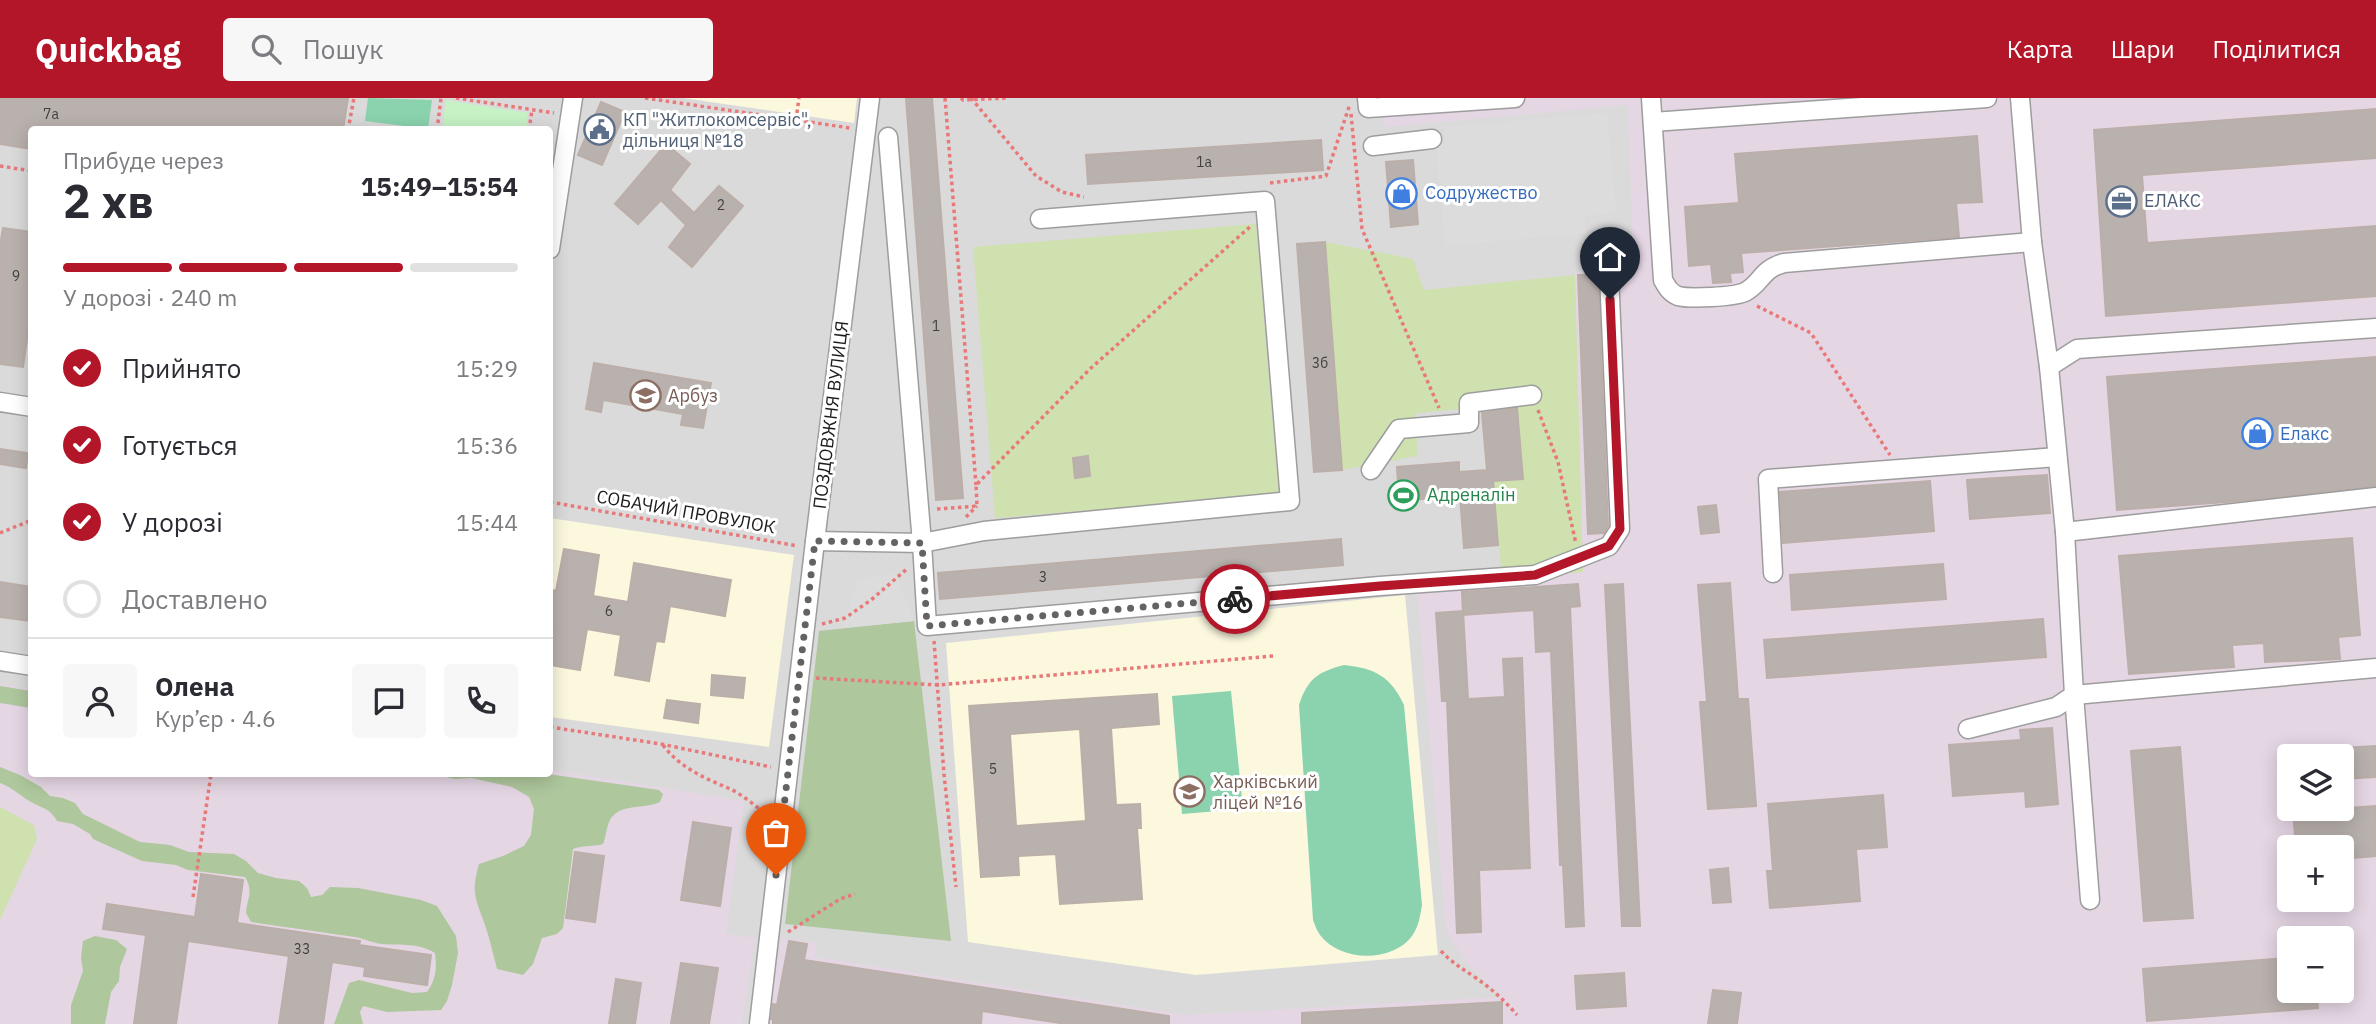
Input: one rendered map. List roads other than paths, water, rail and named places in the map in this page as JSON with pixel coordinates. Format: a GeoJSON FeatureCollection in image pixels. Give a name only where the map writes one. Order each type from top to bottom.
{"type":"FeatureCollection","features":[{"type":"Feature","properties":{"kind":"street","name":"ПОЗДОВЖНЯ ВУЛИЦЯ"},"geometry":{"type":"LineString","coordinates":[[759,1024],[870,98]]}},
{"type":"Feature","properties":{"kind":"street"},"geometry":{"type":"LineString","coordinates":[[1368,103],[1515,98]]}},
{"type":"Feature","properties":{"kind":"street"},"geometry":{"type":"LineString","coordinates":[[1651,98],[1663,280],[1667,288],[1681,297],[1735,295],[1753,286],[1766,270],[1784,263],[2032,243]]}},
{"type":"Feature","properties":{"kind":"street"},"geometry":{"type":"LineString","coordinates":[[1653,122],[1987,98]]}},
{"type":"Feature","properties":{"kind":"street"},"geometry":{"type":"LineString","coordinates":[[2020,98],[2032,243],[2049,368],[2065,532],[2090,900]]}},
{"type":"Feature","properties":{"kind":"street"},"geometry":{"type":"LineString","coordinates":[[553,230],[572,107]]}},
{"type":"Feature","properties":{"kind":"street"},"geometry":{"type":"LineString","coordinates":[[888,137],[927,626],[1535,575],[1609,546],[1620,529],[1609,274]]}},
{"type":"Feature","properties":{"kind":"street"},"geometry":{"type":"LineString","coordinates":[[1373,146],[1432,139]]}},
{"type":"Feature","properties":{"kind":"street"},"geometry":{"type":"LineString","coordinates":[[815,541],[922,550],[942,540],[984,531],[1290,501],[1265,201],[1040,219]]}},
{"type":"Feature","properties":{"kind":"street"},"geometry":{"type":"LineString","coordinates":[[2049,368],[2077,349],[2376,328]]}},
{"type":"Feature","properties":{"kind":"street"},"geometry":{"type":"LineString","coordinates":[[1371,470],[1399,429],[1469,424],[1469,403],[1532,395]]}},
{"type":"Feature","properties":{"kind":"street"},"geometry":{"type":"LineString","coordinates":[[0,402],[28,406]]}},
{"type":"Feature","properties":{"kind":"street"},"geometry":{"type":"LineString","coordinates":[[1773,573],[1768,479],[2057,457]]}},
{"type":"Feature","properties":{"kind":"street"},"geometry":{"type":"LineString","coordinates":[[2065,532],[2376,497]]}},
{"type":"Feature","properties":{"kind":"street"},"geometry":{"type":"LineString","coordinates":[[0,661],[28,665]]}},
{"type":"Feature","properties":{"kind":"street"},"geometry":{"type":"LineString","coordinates":[[1968,729],[2056,707],[2074,695],[2376,668]]}},
{"type":"Feature","properties":{"kind":"place","name":"КП \"Житлокомсервіс\", дільниця №18"},"geometry":{"type":"Point","coordinates":[600,130]}},
{"type":"Feature","properties":{"kind":"place","name":"Содружество"},"geometry":{"type":"Point","coordinates":[1402,193]}},
{"type":"Feature","properties":{"kind":"place","name":"ЕЛАКС"},"geometry":{"type":"Point","coordinates":[2121,201]}},
{"type":"Feature","properties":{"kind":"place","name":"Арбуз"},"geometry":{"type":"Point","coordinates":[645,396]}},
{"type":"Feature","properties":{"kind":"place","name":"Елакс"},"geometry":{"type":"Point","coordinates":[2257,434]}},
{"type":"Feature","properties":{"kind":"place","name":"Адреналін"},"geometry":{"type":"Point","coordinates":[1404,495]}},
{"type":"Feature","properties":{"kind":"place","name":"Харківський ліцей №16"},"geometry":{"type":"Point","coordinates":[1190,792]}}]}
